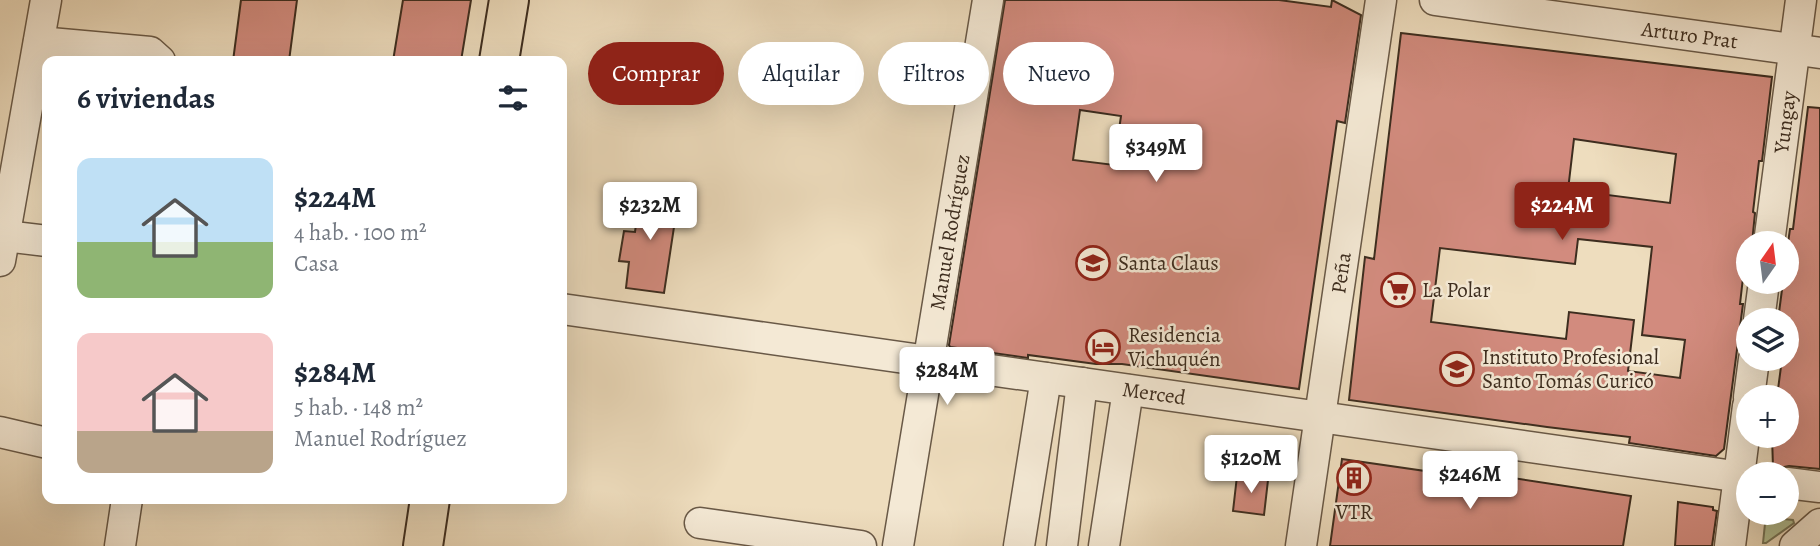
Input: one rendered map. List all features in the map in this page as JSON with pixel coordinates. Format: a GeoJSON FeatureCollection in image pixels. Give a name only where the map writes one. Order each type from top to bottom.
{"type":"FeatureCollection","features":[{"type":"Feature","properties":{"kind":"main road"},"geometry":{"type":"LineString","coordinates":[[500,56],[509,0]]}},
{"type":"Feature","properties":{"kind":"main road"},"geometry":{"type":"LineString","coordinates":[[423,546],[429,504]]}},
{"type":"Feature","properties":{"kind":"street"},"geometry":{"type":"LineString","coordinates":[[42,242],[2,248],[46,0]]}},
{"type":"Feature","properties":{"kind":"street","name":"Manuel Rodríguez"},"geometry":{"type":"LineString","coordinates":[[898,546],[988,0]]}},
{"type":"Feature","properties":{"kind":"street","name":"Peña"},"geometry":{"type":"LineString","coordinates":[[1301,546],[1381,0]]}},
{"type":"Feature","properties":{"kind":"street","name":"Arturo Prat"},"geometry":{"type":"LineString","coordinates":[[1435,0],[1807,51]]}},
{"type":"Feature","properties":{"kind":"street","name":"Yungay"},"geometry":{"type":"LineString","coordinates":[[1771,231],[1807,51],[1801,0]]}},
{"type":"Feature","properties":{"kind":"street"},"geometry":{"type":"LineString","coordinates":[[39,42],[150,52],[154,56]]}},
{"type":"Feature","properties":{"kind":"street","name":"Merced"},"geometry":{"type":"LineString","coordinates":[[567,310],[1736,476]]}},
{"type":"Feature","properties":{"kind":"street"},"geometry":{"type":"LineString","coordinates":[[1019,546],[1045,377]]}},
{"type":"Feature","properties":{"kind":"street"},"geometry":{"type":"LineString","coordinates":[[1062,546],[1082,383]]}},
{"type":"Feature","properties":{"kind":"street"},"geometry":{"type":"LineString","coordinates":[[1104,546],[1128,390]]}},
{"type":"Feature","properties":{"kind":"street"},"geometry":{"type":"LineString","coordinates":[[0,432],[42,442]]}},
{"type":"Feature","properties":{"kind":"street"},"geometry":{"type":"LineString","coordinates":[[1799,484],[1820,487]]}},
{"type":"Feature","properties":{"kind":"street"},"geometry":{"type":"LineString","coordinates":[[120,546],[126,504]]}},
{"type":"Feature","properties":{"kind":"street"},"geometry":{"type":"LineString","coordinates":[[1730,546],[1736,516]]}},
{"type":"Feature","properties":{"kind":"street"},"geometry":{"type":"LineString","coordinates":[[700,523],[861,546]]}},
{"type":"Feature","properties":{"kind":"street"},"geometry":{"type":"LineString","coordinates":[[1794,546],[1820,524]]}},
{"type":"Feature","properties":{"kind":"green space"},"geometry":{"type":"Polygon","coordinates":[[[1765,525],[1791,525],[1766,543],[1763,543],[1765,525]]]}},
{"type":"Feature","properties":{"kind":"building"},"geometry":{"type":"Polygon","coordinates":[[[241,0],[297,0],[290,56],[234,56],[241,0]]]}},
{"type":"Feature","properties":{"kind":"building"},"geometry":{"type":"Polygon","coordinates":[[[403,0],[471,0],[462,56],[394,56],[403,0]]]}},
{"type":"Feature","properties":{"kind":"building"},"geometry":{"type":"Polygon","coordinates":[[[1005,0],[1279,0],[1331,7],[1332,0],[1361,15],[1345,123],[1337,121],[1299,389],[1122,364],[1096,364],[1028,355],[1028,358],[950,347],[1005,0]],[[1080,110],[1073,160],[1114,165],[1121,116],[1080,110]]]}},
{"type":"Feature","properties":{"kind":"building"},"geometry":{"type":"Polygon","coordinates":[[[1401,33],[1772,77],[1762,161],[1759,161],[1753,231],[1736,231],[1736,294],[1741,294],[1740,304],[1743,304],[1742,308],[1736,308],[1736,357],[1724,449],[1716,456],[1629,443],[1630,437],[1349,400],[1365,257],[1374,259],[1401,33]],[[1574,139],[1568,190],[1670,203],[1676,154],[1574,139]],[[1578,239],[1575,264],[1440,248],[1431,322],[1566,339],[1569,312],[1634,320],[1628,371],[1680,378],[1685,340],[1642,335],[1652,247],[1578,239]]]}},
{"type":"Feature","properties":{"kind":"building"},"geometry":{"type":"Polygon","coordinates":[[[1808,107],[1820,108],[1820,469],[1799,467],[1799,462],[1773,462],[1772,448],[1799,448],[1799,385],[1779,385],[1780,371],[1799,371],[1799,308],[1780,308],[1781,294],[1799,294],[1799,231],[1790,231],[1793,229],[1808,107]]]}},
{"type":"Feature","properties":{"kind":"building"},"geometry":{"type":"Polygon","coordinates":[[[641,189],[679,194],[664,293],[626,288],[629,262],[619,261],[624,231],[635,232],[641,189]]]}},
{"type":"Feature","properties":{"kind":"building"},"geometry":{"type":"Polygon","coordinates":[[[1342,459],[1467,477],[1467,471],[1631,496],[1623,546],[1330,546],[1342,459]]]}},
{"type":"Feature","properties":{"kind":"building"},"geometry":{"type":"Polygon","coordinates":[[[1237,476],[1268,480],[1264,515],[1233,511],[1237,476]]]}},
{"type":"Feature","properties":{"kind":"building"},"geometry":{"type":"Polygon","coordinates":[[[1678,502],[1713,507],[1713,510],[1717,511],[1712,546],[1675,546],[1678,502]]]}},
{"type":"Feature","properties":{"kind":"place","name":"Santa Claus"},"geometry":{"type":"Point","coordinates":[1093,263]}},
{"type":"Feature","properties":{"kind":"place","name":"La Polar"},"geometry":{"type":"Point","coordinates":[1398,290]}},
{"type":"Feature","properties":{"kind":"place","name":"Residencia Vichuquén"},"geometry":{"type":"Point","coordinates":[1103,347]}},
{"type":"Feature","properties":{"kind":"place","name":"Instituto Profesional Santo Tomás Curicó"},"geometry":{"type":"Point","coordinates":[1457,369]}},
{"type":"Feature","properties":{"kind":"place","name":"VTR"},"geometry":{"type":"Point","coordinates":[1354,478]}}]}
